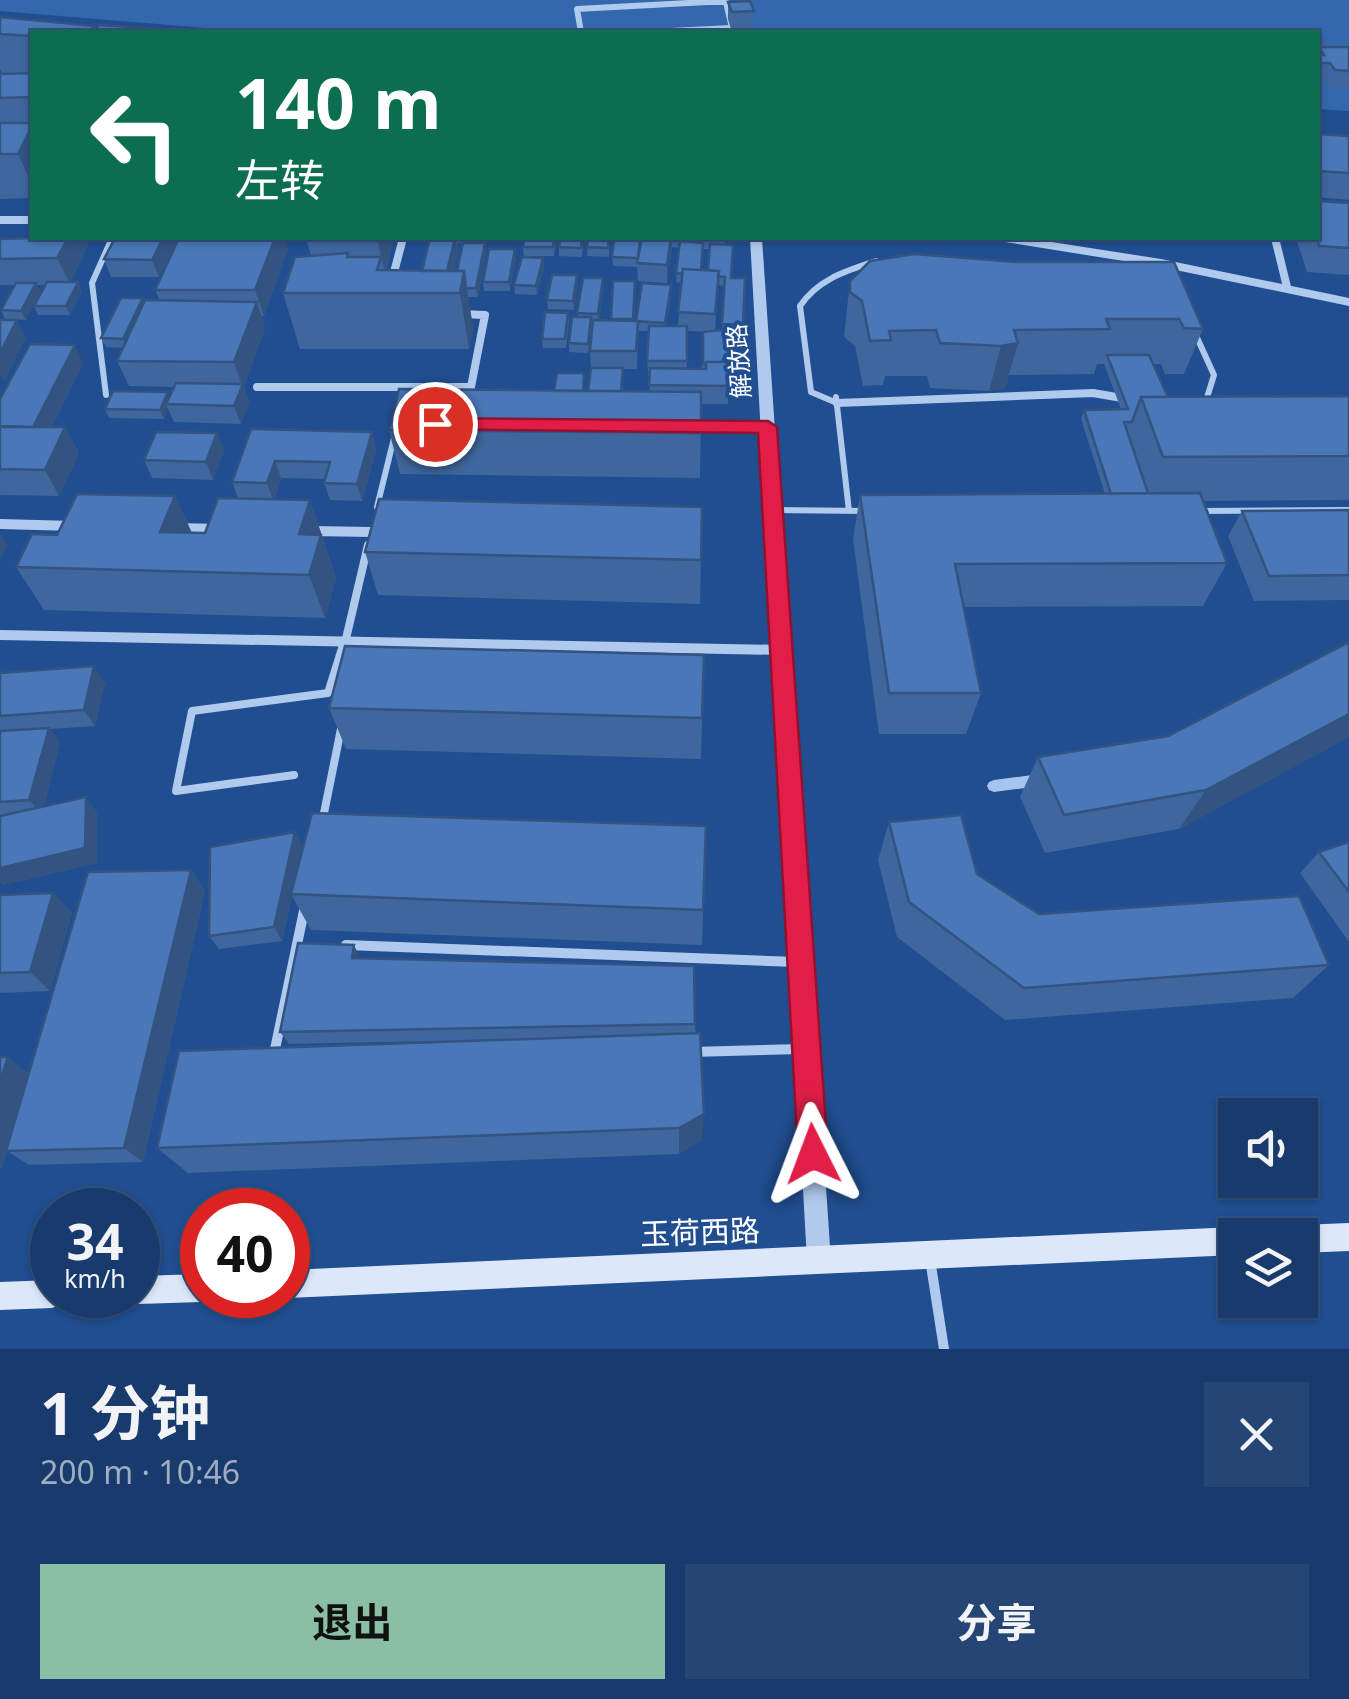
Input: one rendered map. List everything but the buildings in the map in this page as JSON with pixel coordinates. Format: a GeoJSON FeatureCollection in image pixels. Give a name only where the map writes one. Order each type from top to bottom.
{"type":"FeatureCollection","features":[{"type":"Feature","properties":{"kind":"main road"},"geometry":{"type":"LineString","coordinates":[[1318,1237],[1349,1236]]}},
{"type":"Feature","properties":{"kind":"main road","name":"玉荷西路"},"geometry":{"type":"LineString","coordinates":[[310,1283],[1218,1242]]}},
{"type":"Feature","properties":{"kind":"main road"},"geometry":{"type":"LineString","coordinates":[[0,1296],[30,1295]]}},
{"type":"Feature","properties":{"kind":"street"},"geometry":{"type":"LineString","coordinates":[[581,30],[577,9],[726,2],[732,28],[690,30]]}},
{"type":"Feature","properties":{"kind":"street"},"geometry":{"type":"LineString","coordinates":[[0,220],[30,220]]}},
{"type":"Feature","properties":{"kind":"street"},"geometry":{"type":"LineString","coordinates":[[390,289],[402,240]]}},
{"type":"Feature","properties":{"kind":"street","name":"解放路"},"geometry":{"type":"LineString","coordinates":[[756,240],[820,1260]]}},
{"type":"Feature","properties":{"kind":"street"},"geometry":{"type":"LineString","coordinates":[[1017,240],[1349,302]]}},
{"type":"Feature","properties":{"kind":"street"},"geometry":{"type":"LineString","coordinates":[[1276,240],[1288,288]]}},
{"type":"Feature","properties":{"kind":"street"},"geometry":{"type":"LineString","coordinates":[[258,387],[472,387],[484,315],[450,314]]}},
{"type":"Feature","properties":{"kind":"street"},"geometry":{"type":"LineString","coordinates":[[836,400],[1093,393],[1140,401]]}},
{"type":"Feature","properties":{"kind":"street"},"geometry":{"type":"LineString","coordinates":[[1189,401],[1206,401]]}},
{"type":"Feature","properties":{"kind":"street"},"geometry":{"type":"LineString","coordinates":[[0,524],[78,526]]}},
{"type":"Feature","properties":{"kind":"street"},"geometry":{"type":"LineString","coordinates":[[156,528],[234,529]]}},
{"type":"Feature","properties":{"kind":"street"},"geometry":{"type":"LineString","coordinates":[[293,530],[371,532]]}},
{"type":"Feature","properties":{"kind":"street"},"geometry":{"type":"LineString","coordinates":[[0,635],[782,650]]}},
{"type":"Feature","properties":{"kind":"lane"},"geometry":{"type":"LineString","coordinates":[[106,395],[92,284],[111,240]]}},
{"type":"Feature","properties":{"kind":"lane"},"geometry":{"type":"LineString","coordinates":[[850,511],[836,400],[811,392],[800,306],[810,291],[868,262],[883,260]]}},
{"type":"Feature","properties":{"kind":"lane"},"geometry":{"type":"LineString","coordinates":[[868,262],[879,270]]}},
{"type":"Feature","properties":{"kind":"lane"},"geometry":{"type":"LineString","coordinates":[[1187,315],[1214,375],[1206,401],[1222,406]]}},
{"type":"Feature","properties":{"kind":"lane"},"geometry":{"type":"LineString","coordinates":[[294,775],[176,791],[192,711],[328,693],[398,424]]}},
{"type":"Feature","properties":{"kind":"lane"},"geometry":{"type":"LineString","coordinates":[[690,426],[768,427]]}},
{"type":"Feature","properties":{"kind":"lane"},"geometry":{"type":"LineString","coordinates":[[773,510],[885,511]]}},
{"type":"Feature","properties":{"kind":"lane"},"geometry":{"type":"LineString","coordinates":[[1194,510],[1349,510]]}},
{"type":"Feature","properties":{"kind":"lane"},"geometry":{"type":"LineString","coordinates":[[344,642],[349,655]]}},
{"type":"Feature","properties":{"kind":"lane"},"geometry":{"type":"LineString","coordinates":[[321,825],[345,708]]}},
{"type":"Feature","properties":{"kind":"lane"},"geometry":{"type":"LineString","coordinates":[[292,1064],[272,1065],[305,904]]}},
{"type":"Feature","properties":{"kind":"lane"},"geometry":{"type":"LineString","coordinates":[[297,943],[316,944]]}},
{"type":"Feature","properties":{"kind":"lane"},"geometry":{"type":"LineString","coordinates":[[336,944],[801,962]]}},
{"type":"Feature","properties":{"kind":"lane"},"geometry":{"type":"LineString","coordinates":[[668,1053],[807,1048]]}},
{"type":"Feature","properties":{"kind":"lane"},"geometry":{"type":"LineString","coordinates":[[929,1254],[944,1349]]}},
{"type":"Feature","properties":{"kind":"shaded area"},"geometry":{"type":"Polygon","coordinates":[[[0,0],[1349,0],[1349,111],[1320,109],[1320,30],[230,30],[0,11],[0,0]]]}},
{"type":"Feature","properties":{"kind":"waterway"},"geometry":{"type":"LineString","coordinates":[[994,786],[1040,780]]}},
{"type":"Feature","properties":{"kind":"route"},"geometry":{"type":"LineString","coordinates":[[435,424],[768,427],[813,1154]]}}]}
